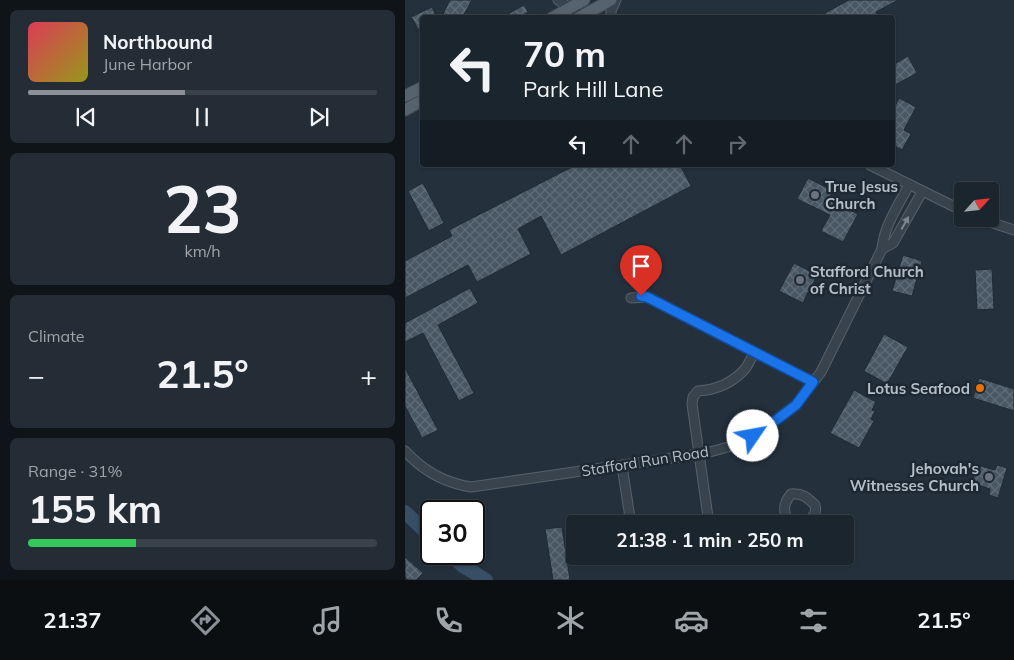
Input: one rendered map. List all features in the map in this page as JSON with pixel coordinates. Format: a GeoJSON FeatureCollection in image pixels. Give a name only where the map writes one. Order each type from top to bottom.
{"type":"FeatureCollection","features":[{"type":"Feature","properties":{"kind":"main road"},"geometry":{"type":"LineString","coordinates":[[557,15],[584,0]]}},
{"type":"Feature","properties":{"kind":"main road"},"geometry":{"type":"LineString","coordinates":[[585,15],[611,0]]}},
{"type":"Feature","properties":{"kind":"main road"},"geometry":{"type":"LineString","coordinates":[[405,96],[420,88]]}},
{"type":"Feature","properties":{"kind":"main road"},"geometry":{"type":"LineString","coordinates":[[405,110],[419,102]]}},
{"type":"Feature","properties":{"kind":"street"},"geometry":{"type":"LineString","coordinates":[[558,0],[579,15]]}},
{"type":"Feature","properties":{"kind":"street"},"geometry":{"type":"LineString","coordinates":[[611,15],[617,0]]}},
{"type":"Feature","properties":{"kind":"street"},"geometry":{"type":"LineString","coordinates":[[874,167],[954,207]]}},
{"type":"Feature","properties":{"kind":"street","name":"Stafford Run Road"},"geometry":{"type":"LineString","coordinates":[[405,451],[440,479],[471,488],[699,454],[739,444],[767,427],[796,405],[821,372],[882,249],[887,225],[909,185]]}},
{"type":"Feature","properties":{"kind":"street","name":"Stafford Run Road"},"geometry":{"type":"LineString","coordinates":[[882,249],[893,243],[922,192]]}},
{"type":"Feature","properties":{"kind":"street"},"geometry":{"type":"LineString","coordinates":[[999,225],[1014,230]]}},
{"type":"Feature","properties":{"kind":"street"},"geometry":{"type":"LineString","coordinates":[[631,298],[647,297],[813,382]]}},
{"type":"Feature","properties":{"kind":"street"},"geometry":{"type":"LineString","coordinates":[[708,515],[692,404],[693,396],[698,392],[713,390],[729,382],[745,370],[754,353]]}},
{"type":"Feature","properties":{"kind":"street"},"geometry":{"type":"LineString","coordinates":[[622,466],[630,515]]}},
{"type":"Feature","properties":{"kind":"building"},"geometry":{"type":"Polygon","coordinates":[[[450,0],[472,0],[464,15],[442,15],[450,0]]]}},
{"type":"Feature","properties":{"kind":"building"},"geometry":{"type":"Polygon","coordinates":[[[849,0],[898,0],[876,12],[878,15],[822,15],[849,0]]]}},
{"type":"Feature","properties":{"kind":"building"},"geometry":{"type":"Polygon","coordinates":[[[524,5],[528,12],[524,15],[506,15],[524,5]]]}},
{"type":"Feature","properties":{"kind":"building"},"geometry":{"type":"Polygon","coordinates":[[[432,7],[436,15],[420,15],[420,33],[412,18],[409,18],[432,7]]]}},
{"type":"Feature","properties":{"kind":"building"},"geometry":{"type":"Polygon","coordinates":[[[908,56],[917,73],[895,85],[895,64],[908,56]]]}},
{"type":"Feature","properties":{"kind":"building"},"geometry":{"type":"Polygon","coordinates":[[[899,98],[916,107],[904,130],[911,134],[902,150],[895,146],[895,106],[899,98]]]}},
{"type":"Feature","properties":{"kind":"building"},"geometry":{"type":"Polygon","coordinates":[[[572,167],[681,167],[691,186],[561,255],[541,216],[518,229],[531,254],[477,282],[468,265],[405,298],[405,261],[452,236],[449,230],[572,167]]]}},
{"type":"Feature","properties":{"kind":"building"},"geometry":{"type":"Polygon","coordinates":[[[808,178],[833,191],[829,199],[858,214],[843,242],[821,231],[830,215],[797,199],[808,178]]]}},
{"type":"Feature","properties":{"kind":"building"},"geometry":{"type":"Polygon","coordinates":[[[423,183],[444,223],[429,231],[408,191],[423,183]]]}},
{"type":"Feature","properties":{"kind":"building"},"geometry":{"type":"Polygon","coordinates":[[[903,255],[922,261],[912,296],[892,291],[903,255]]]}},
{"type":"Feature","properties":{"kind":"building","name":"Stafford Church of Christ"},"geometry":{"type":"Polygon","coordinates":[[[794,263],[817,275],[812,286],[821,290],[817,297],[808,292],[803,303],[779,291],[794,263]]]}},
{"type":"Feature","properties":{"kind":"building"},"geometry":{"type":"Polygon","coordinates":[[[992,269],[994,309],[977,310],[975,270],[992,269]]]}},
{"type":"Feature","properties":{"kind":"building"},"geometry":{"type":"Polygon","coordinates":[[[470,288],[478,303],[438,325],[474,393],[459,401],[423,333],[405,342],[405,323],[470,288]]]}},
{"type":"Feature","properties":{"kind":"building"},"geometry":{"type":"Polygon","coordinates":[[[884,334],[908,347],[887,384],[864,371],[884,334]]]}},
{"type":"Feature","properties":{"kind":"building"},"geometry":{"type":"Polygon","coordinates":[[[405,368],[438,430],[422,438],[405,406],[405,368]]]}},
{"type":"Feature","properties":{"kind":"building"},"geometry":{"type":"Polygon","coordinates":[[[979,378],[1014,389],[1014,411],[973,398],[979,378]]]}},
{"type":"Feature","properties":{"kind":"building"},"geometry":{"type":"Polygon","coordinates":[[[854,390],[876,402],[872,410],[875,411],[871,419],[874,421],[859,448],[830,433],[854,390]]]}},
{"type":"Feature","properties":{"kind":"building","name":"Jehovah's Witnesses Church"},"geometry":{"type":"Polygon","coordinates":[[[977,465],[995,470],[997,465],[1007,468],[998,498],[989,495],[990,489],[972,483],[977,465]]]}},
{"type":"Feature","properties":{"kind":"building"},"geometry":{"type":"Polygon","coordinates":[[[562,527],[566,565],[568,565],[570,580],[553,580],[545,529],[562,527]]]}},
{"type":"Feature","properties":{"kind":"building"},"geometry":{"type":"Polygon","coordinates":[[[405,557],[423,573],[416,580],[408,580],[405,577],[405,557]]]}},
{"type":"Feature","properties":{"kind":"waterway"},"geometry":{"type":"LineString","coordinates":[[405,512],[420,526]]}},
{"type":"Feature","properties":{"kind":"waterway"},"geometry":{"type":"LineString","coordinates":[[462,565],[486,580]]}},
{"type":"Feature","properties":{"kind":"place","name":"True Jesus Church"},"geometry":{"type":"Point","coordinates":[815,195]}},
{"type":"Feature","properties":{"kind":"place","name":"Stafford Church of Christ"},"geometry":{"type":"Point","coordinates":[800,280]}},
{"type":"Feature","properties":{"kind":"place","name":"Lotus Seafood"},"geometry":{"type":"Point","coordinates":[980,388]}},
{"type":"Feature","properties":{"kind":"place","name":"Jehovah's Witnesses Church"},"geometry":{"type":"Point","coordinates":[989,477]}},
{"type":"Feature","properties":{"kind":"route"},"geometry":{"type":"LineString","coordinates":[[641,296],[647,297],[813,382],[796,405],[753,436]]}}]}
